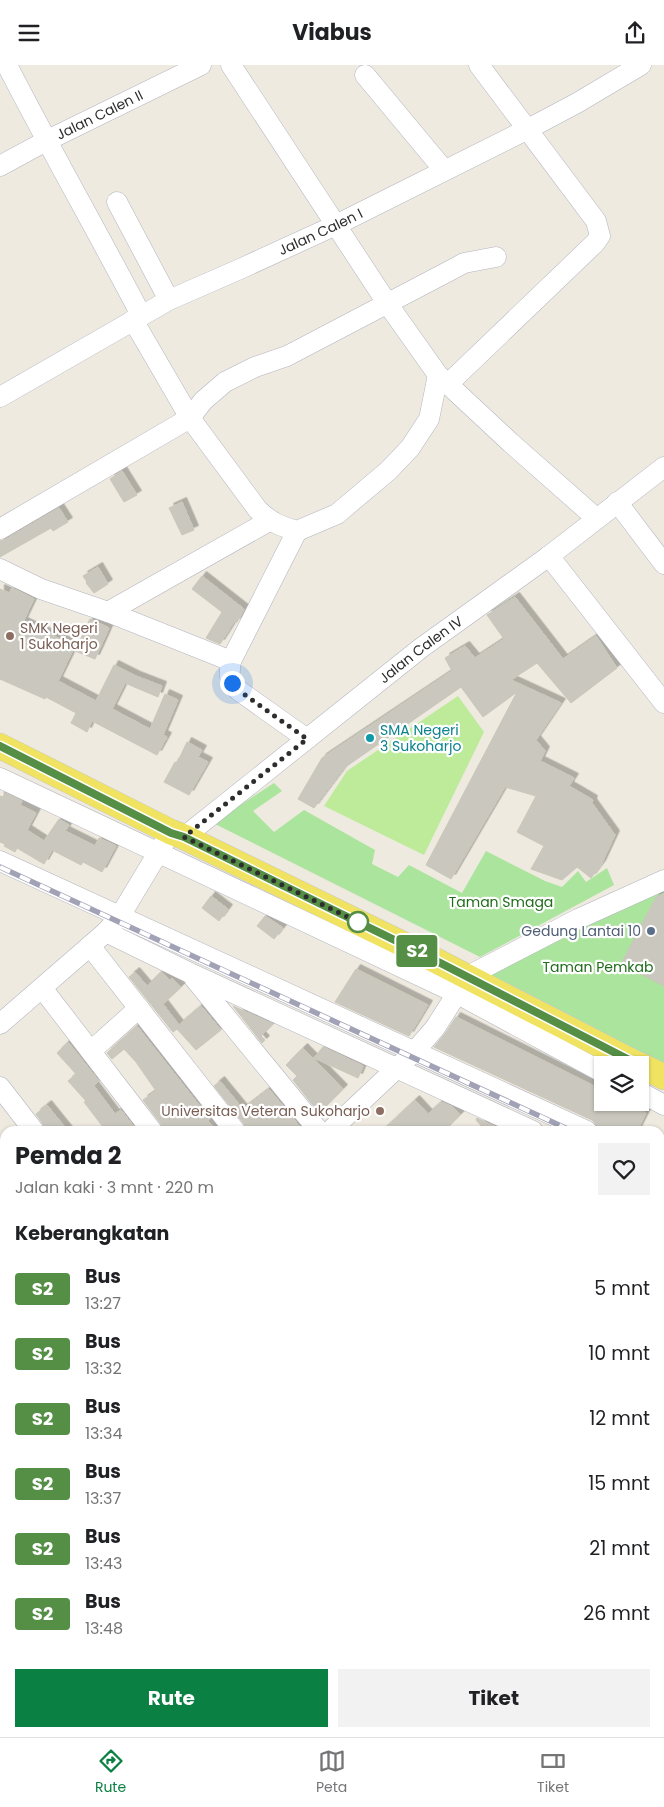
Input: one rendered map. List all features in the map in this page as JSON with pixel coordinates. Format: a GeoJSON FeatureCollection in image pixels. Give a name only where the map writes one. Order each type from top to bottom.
{"type":"FeatureCollection","features":[{"type":"Feature","properties":{"kind":"main road"},"geometry":{"type":"LineString","coordinates":[[0,746],[171,841],[462,985],[620,1056]]}},
{"type":"Feature","properties":{"kind":"main road"},"geometry":{"type":"LineString","coordinates":[[649,1070],[664,1077]]}},
{"type":"Feature","properties":{"kind":"street"},"geometry":{"type":"LineString","coordinates":[[7,65],[46,141],[101,239],[137,317],[190,418],[258,510],[276,525],[298,531],[337,514],[388,471],[410,448],[429,419],[443,380],[595,243],[600,235],[596,221],[480,65]]}},
{"type":"Feature","properties":{"kind":"street","name":"Jalan Calen II"},"geometry":{"type":"LineString","coordinates":[[0,166],[46,141],[201,65]]}},
{"type":"Feature","properties":{"kind":"street"},"geometry":{"type":"LineString","coordinates":[[232,65],[387,303],[443,380],[596,518]]}},
{"type":"Feature","properties":{"kind":"street","name":"Jalan Calen I"},"geometry":{"type":"LineString","coordinates":[[1,393],[169,300],[336,225],[528,129],[577,103],[640,65]]}},
{"type":"Feature","properties":{"kind":"street"},"geometry":{"type":"LineString","coordinates":[[365,75],[444,170]]}},
{"type":"Feature","properties":{"kind":"street"},"geometry":{"type":"LineString","coordinates":[[117,202],[169,300]]}},
{"type":"Feature","properties":{"kind":"street"},"geometry":{"type":"LineString","coordinates":[[0,529],[190,418],[203,401],[225,382],[256,367],[287,356],[464,263],[496,257]]}},
{"type":"Feature","properties":{"kind":"street","name":"Jalan Calen IV"},"geometry":{"type":"LineString","coordinates":[[171,841],[307,739],[421,648],[549,556],[664,467]]}},
{"type":"Feature","properties":{"kind":"street"},"geometry":{"type":"LineString","coordinates":[[617,502],[664,563]]}},
{"type":"Feature","properties":{"kind":"street"},"geometry":{"type":"LineString","coordinates":[[108,612],[269,521]]}},
{"type":"Feature","properties":{"kind":"street"},"geometry":{"type":"LineString","coordinates":[[298,531],[231,661],[228,676],[238,690],[307,739]]}},
{"type":"Feature","properties":{"kind":"street"},"geometry":{"type":"LineString","coordinates":[[549,556],[664,703]]}},
{"type":"Feature","properties":{"kind":"street"},"geometry":{"type":"LineString","coordinates":[[0,569],[41,589],[108,612],[231,661]]}},
{"type":"Feature","properties":{"kind":"street"},"geometry":{"type":"LineString","coordinates":[[0,778],[171,841],[120,916],[106,933],[0,1024]]}},
{"type":"Feature","properties":{"kind":"street"},"geometry":{"type":"LineString","coordinates":[[0,861],[576,1126]]}},
{"type":"Feature","properties":{"kind":"street"},"geometry":{"type":"LineString","coordinates":[[335,1126],[415,1051],[435,1028],[462,985],[578,919],[664,880]]}},
{"type":"Feature","properties":{"kind":"street"},"geometry":{"type":"LineString","coordinates":[[106,933],[522,1126]]}},
{"type":"Feature","properties":{"kind":"street"},"geometry":{"type":"LineString","coordinates":[[90,946],[230,1126]]}},
{"type":"Feature","properties":{"kind":"street"},"geometry":{"type":"LineString","coordinates":[[190,973],[315,1126]]}},
{"type":"Feature","properties":{"kind":"street"},"geometry":{"type":"LineString","coordinates":[[462,985],[594,1067]]}},
{"type":"Feature","properties":{"kind":"street"},"geometry":{"type":"LineString","coordinates":[[42,988],[148,1126]]}},
{"type":"Feature","properties":{"kind":"street"},"geometry":{"type":"LineString","coordinates":[[91,1051],[138,1008]]}},
{"type":"Feature","properties":{"kind":"street"},"geometry":{"type":"LineString","coordinates":[[0,1087],[30,1126]]}},
{"type":"Feature","properties":{"kind":"street"},"geometry":{"type":"LineString","coordinates":[[649,1097],[664,1105]]}},
{"type":"Feature","properties":{"kind":"green space"},"geometry":{"type":"Polygon","coordinates":[[[458,696],[484,732],[424,855],[324,806],[347,771],[458,696]]]}},
{"type":"Feature","properties":{"kind":"green space","name":"Taman Smaga"},"geometry":{"type":"Polygon","coordinates":[[[274,783],[282,791],[253,811],[274,832],[304,810],[375,850],[372,864],[398,877],[409,865],[462,893],[486,851],[545,881],[562,887],[578,871],[586,882],[607,868],[614,885],[480,957],[213,823],[274,783]]]}},
{"type":"Feature","properties":{"kind":"green space","name":"Taman Pemkab"},"geometry":{"type":"Polygon","coordinates":[[[664,889],[664,1068],[649,1060],[649,1056],[641,1056],[482,974],[664,889]]]}},
{"type":"Feature","properties":{"kind":"building"},"geometry":{"type":"Polygon","coordinates":[[[122,471],[137,495],[124,502],[110,479],[122,471]]]}},
{"type":"Feature","properties":{"kind":"building"},"geometry":{"type":"Polygon","coordinates":[[[182,502],[194,530],[182,535],[169,508],[182,502]]]}},
{"type":"Feature","properties":{"kind":"building"},"geometry":{"type":"Polygon","coordinates":[[[59,508],[68,522],[53,531],[51,528],[0,557],[0,541],[59,508]]]}},
{"type":"Feature","properties":{"kind":"building"},"geometry":{"type":"Polygon","coordinates":[[[98,567],[108,584],[94,593],[83,576],[98,567]]]}},
{"type":"Feature","properties":{"kind":"building"},"geometry":{"type":"Polygon","coordinates":[[[202,576],[244,609],[239,619],[236,623],[234,622],[220,644],[206,638],[222,612],[192,589],[202,576]]]}},
{"type":"Feature","properties":{"kind":"building"},"geometry":{"type":"Polygon","coordinates":[[[12,588],[34,599],[23,622],[75,646],[58,681],[96,701],[114,665],[162,686],[158,697],[125,683],[112,709],[150,729],[165,694],[178,700],[163,735],[167,737],[157,755],[92,721],[87,732],[71,723],[76,713],[46,697],[45,699],[0,679],[0,589],[9,593],[12,588]]]}},
{"type":"Feature","properties":{"kind":"building"},"geometry":{"type":"Polygon","coordinates":[[[515,597],[563,659],[596,636],[617,668],[571,703],[537,663],[511,680],[561,703],[536,740],[545,751],[540,761],[574,778],[569,786],[593,800],[592,803],[615,835],[601,865],[591,878],[577,867],[562,880],[531,869],[544,846],[517,832],[536,796],[505,787],[451,879],[426,865],[517,692],[483,717],[461,687],[344,768],[314,808],[298,799],[322,758],[452,671],[445,658],[465,646],[475,658],[504,639],[487,615],[515,597]]]}},
{"type":"Feature","properties":{"kind":"building"},"geometry":{"type":"Polygon","coordinates":[[[90,619],[109,628],[95,659],[75,651],[90,619]]]}},
{"type":"Feature","properties":{"kind":"building"},"geometry":{"type":"Polygon","coordinates":[[[187,742],[202,750],[198,757],[208,762],[189,795],[164,782],[175,762],[177,763],[187,742]]]}},
{"type":"Feature","properties":{"kind":"building"},"geometry":{"type":"Polygon","coordinates":[[[5,793],[22,801],[20,805],[36,813],[27,830],[44,841],[59,819],[69,825],[65,831],[95,846],[99,838],[116,846],[102,872],[83,862],[81,865],[52,850],[44,864],[17,848],[15,852],[4,846],[5,844],[0,842],[0,796],[3,797],[5,793]]]}},
{"type":"Feature","properties":{"kind":"building","name":"Gedung Lantai 10"},"geometry":{"type":"Polygon","coordinates":[[[664,893],[664,986],[621,964],[656,897],[664,893]]]}},
{"type":"Feature","properties":{"kind":"building"},"geometry":{"type":"Polygon","coordinates":[[[211,896],[228,909],[219,921],[202,908],[211,896]]]}},
{"type":"Feature","properties":{"kind":"building"},"geometry":{"type":"Polygon","coordinates":[[[265,916],[283,928],[274,939],[257,926],[265,916]]]}},
{"type":"Feature","properties":{"kind":"building"},"geometry":{"type":"Polygon","coordinates":[[[356,969],[428,1005],[409,1036],[335,1002],[356,969]]]}},
{"type":"Feature","properties":{"kind":"building"},"geometry":{"type":"Polygon","coordinates":[[[135,972],[147,986],[161,972],[170,980],[172,978],[181,987],[163,1004],[179,1025],[201,1006],[221,1030],[196,1050],[177,1029],[173,1032],[129,977],[135,972]]]}},
{"type":"Feature","properties":{"kind":"building"},"geometry":{"type":"Polygon","coordinates":[[[233,1006],[273,1024],[261,1036],[265,1040],[262,1043],[233,1006]]]}},
{"type":"Feature","properties":{"kind":"building"},"geometry":{"type":"Polygon","coordinates":[[[456,1017],[594,1086],[594,1111],[642,1111],[646,1113],[640,1126],[597,1126],[592,1120],[434,1047],[456,1017]]]}},
{"type":"Feature","properties":{"kind":"building"},"geometry":{"type":"Polygon","coordinates":[[[137,1026],[210,1119],[208,1121],[213,1126],[162,1126],[143,1100],[156,1091],[136,1062],[124,1049],[112,1059],[107,1053],[137,1026]]]}},
{"type":"Feature","properties":{"kind":"building"},"geometry":{"type":"Polygon","coordinates":[[[68,1042],[99,1081],[94,1086],[115,1114],[121,1110],[133,1126],[102,1126],[84,1102],[86,1101],[68,1081],[76,1074],[57,1053],[68,1042]]]}},
{"type":"Feature","properties":{"kind":"building"},"geometry":{"type":"Polygon","coordinates":[[[323,1047],[363,1066],[358,1078],[314,1058],[323,1047]]]}},
{"type":"Feature","properties":{"kind":"building"},"geometry":{"type":"Polygon","coordinates":[[[303,1048],[343,1089],[319,1113],[293,1080],[297,1076],[286,1065],[303,1048]]]}},
{"type":"Feature","properties":{"kind":"building"},"geometry":{"type":"Polygon","coordinates":[[[220,1081],[243,1109],[269,1089],[299,1126],[245,1126],[214,1086],[220,1081]]]}},
{"type":"Feature","properties":{"kind":"building"},"geometry":{"type":"Polygon","coordinates":[[[415,1100],[428,1114],[441,1102],[453,1107],[460,1115],[449,1126],[387,1126],[415,1100]]]}},
{"type":"Feature","properties":{"kind":"building"},"geometry":{"type":"Polygon","coordinates":[[[47,1105],[64,1126],[44,1126],[36,1114],[47,1105]]]}},
{"type":"Feature","properties":{"kind":"building"},"geometry":{"type":"Polygon","coordinates":[[[477,1118],[494,1126],[481,1126],[476,1120],[477,1118]]]}},
{"type":"Feature","properties":{"kind":"railway"},"geometry":{"type":"LineString","coordinates":[[0,867],[561,1126]]}},
{"type":"Feature","properties":{"kind":"bus line","name":"S2"},"geometry":{"type":"LineString","coordinates":[[0,746],[171,833],[184,837],[468,976],[621,1056]]}},
{"type":"Feature","properties":{"kind":"place","name":"SMK Negeri 1 Sukoharjo"},"geometry":{"type":"Point","coordinates":[10,636]}},
{"type":"Feature","properties":{"kind":"place","name":"SMA Negeri 3 Sukoharjo"},"geometry":{"type":"Point","coordinates":[370,738]}},
{"type":"Feature","properties":{"kind":"place","name":"Gedung Lantai 10"},"geometry":{"type":"Point","coordinates":[651,931]}},
{"type":"Feature","properties":{"kind":"place","name":"Universitas Veteran Sukoharjo"},"geometry":{"type":"Point","coordinates":[380,1111]}},
{"type":"Feature","properties":{"kind":"route"},"geometry":{"type":"LineString","coordinates":[[232,683],[238,690],[307,739],[184,837],[358,922]]}}]}
